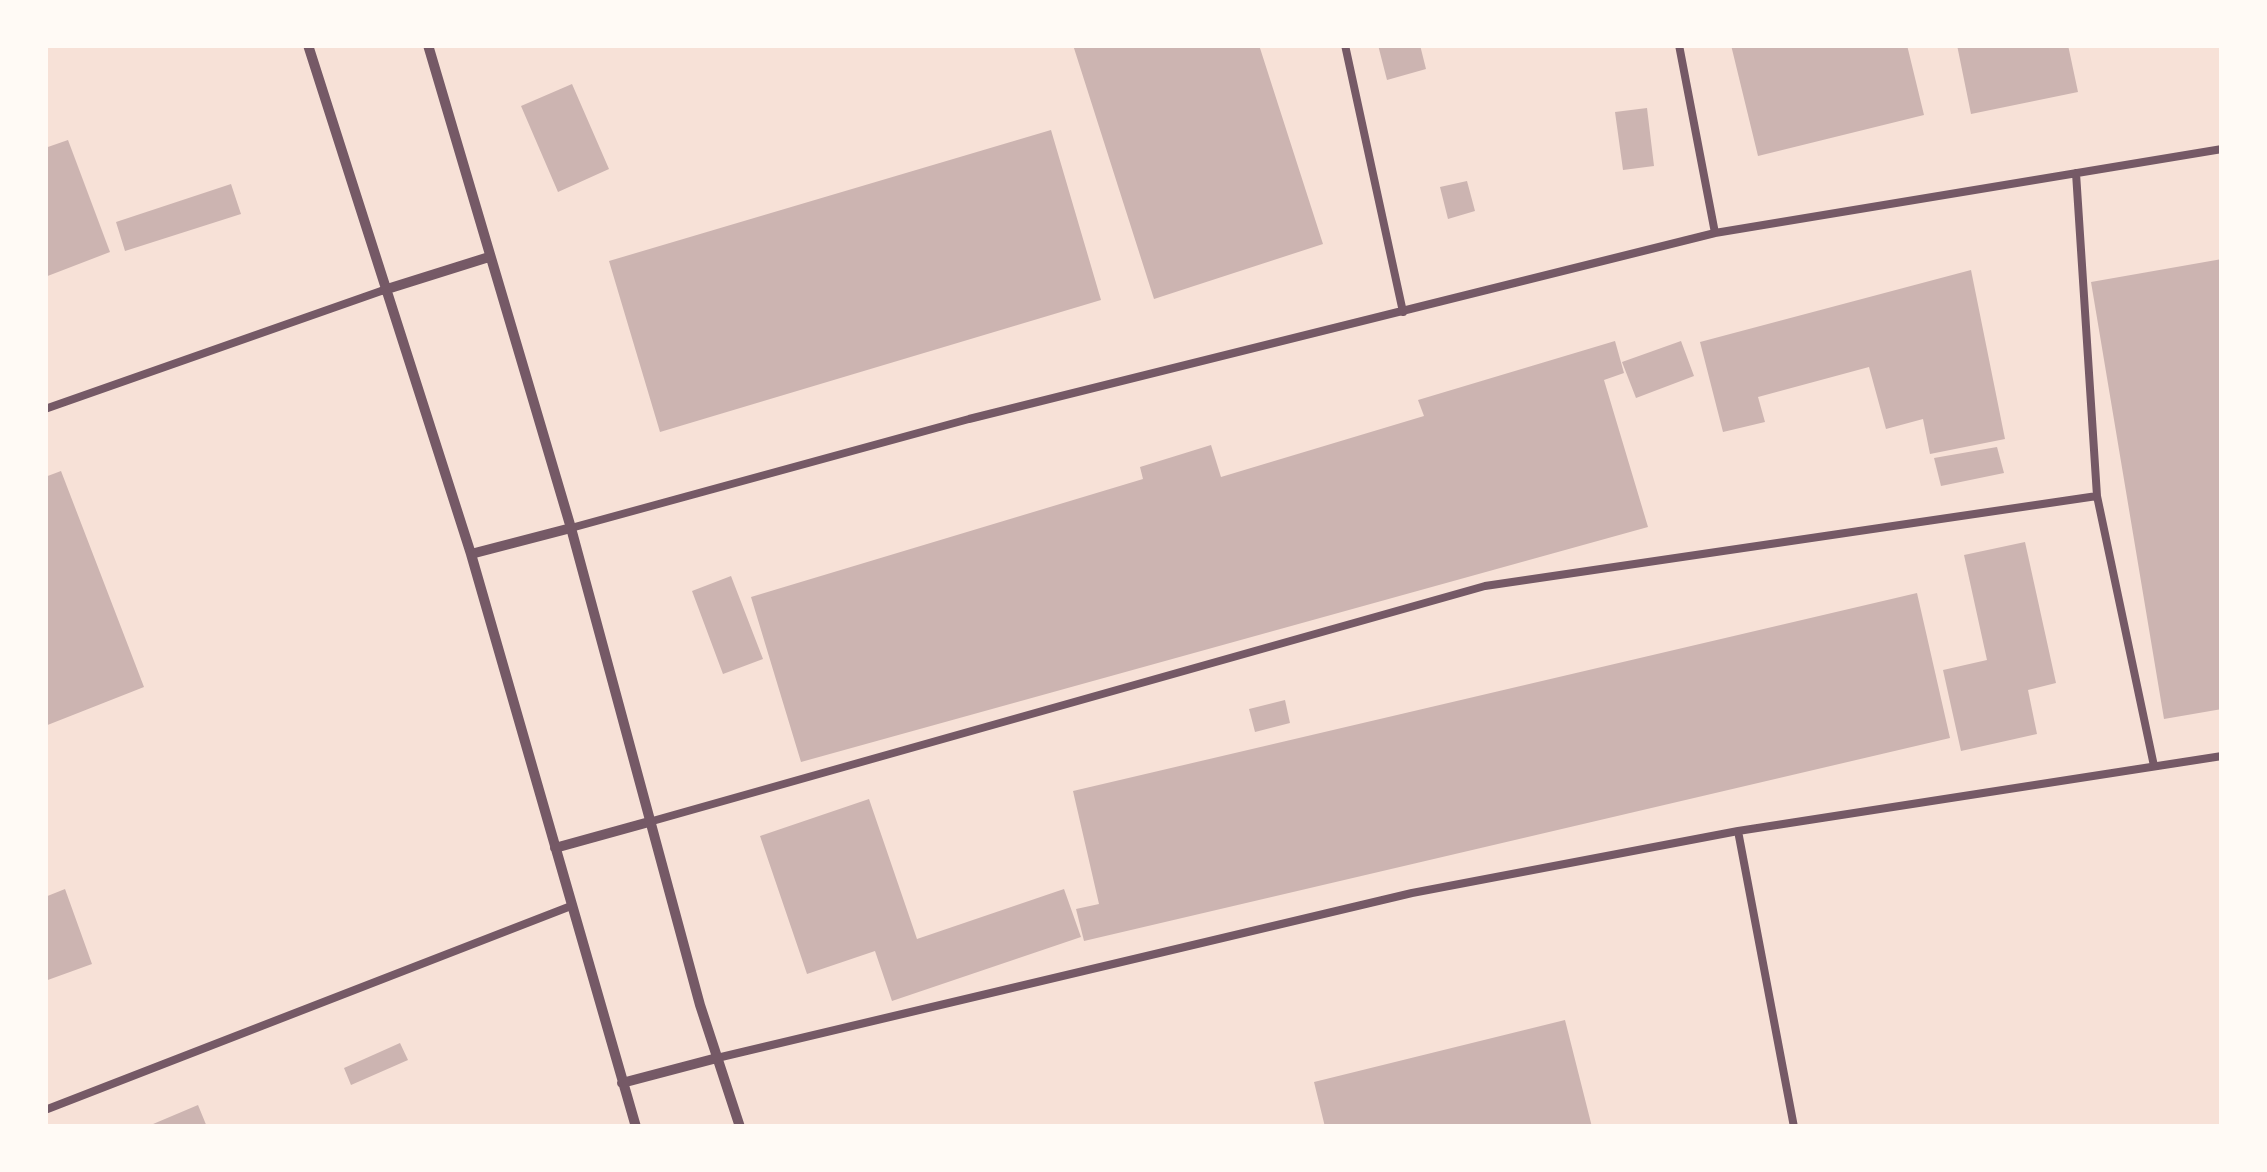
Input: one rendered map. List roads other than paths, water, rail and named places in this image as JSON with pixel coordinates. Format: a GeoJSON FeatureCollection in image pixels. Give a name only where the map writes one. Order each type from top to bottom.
{"type":"FeatureCollection","features":[{"type":"Feature","properties":{"kind":"street"},"geometry":{"type":"LineString","coordinates":[[308,45],[471,554],[636,1127]]}},
{"type":"Feature","properties":{"kind":"street"},"geometry":{"type":"LineString","coordinates":[[428,45],[571,528],[716,1058],[740,1127]]}},
{"type":"Feature","properties":{"kind":"street"},"geometry":{"type":"LineString","coordinates":[[384,290],[488,257]]}},
{"type":"Feature","properties":{"kind":"street"},"geometry":{"type":"LineString","coordinates":[[471,554],[571,528]]}},
{"type":"Feature","properties":{"kind":"street"},"geometry":{"type":"LineString","coordinates":[[554,848],[649,822]]}},
{"type":"Feature","properties":{"kind":"street"},"geometry":{"type":"LineString","coordinates":[[622,1083],[716,1058]]}},
{"type":"Feature","properties":{"kind":"lane"},"geometry":{"type":"LineString","coordinates":[[1344,45],[1403,312]]}},
{"type":"Feature","properties":{"kind":"lane"},"geometry":{"type":"LineString","coordinates":[[1679,45],[1714,232]]}},
{"type":"Feature","properties":{"kind":"lane"},"geometry":{"type":"LineString","coordinates":[[571,528],[970,419],[1714,232],[2222,149]]}},
{"type":"Feature","properties":{"kind":"lane"},"geometry":{"type":"LineString","coordinates":[[2076,173],[2096,496],[2154,766]]}},
{"type":"Feature","properties":{"kind":"lane"},"geometry":{"type":"LineString","coordinates":[[45,410],[384,290]]}},
{"type":"Feature","properties":{"kind":"lane"},"geometry":{"type":"LineString","coordinates":[[649,822],[1485,586],[2096,496]]}},
{"type":"Feature","properties":{"kind":"lane"},"geometry":{"type":"LineString","coordinates":[[716,1058],[1412,893],[1738,831],[2222,756]]}},
{"type":"Feature","properties":{"kind":"lane"},"geometry":{"type":"LineString","coordinates":[[1738,831],[1794,1127]]}},
{"type":"Feature","properties":{"kind":"lane"},"geometry":{"type":"LineString","coordinates":[[45,1110],[571,906]]}}]}
